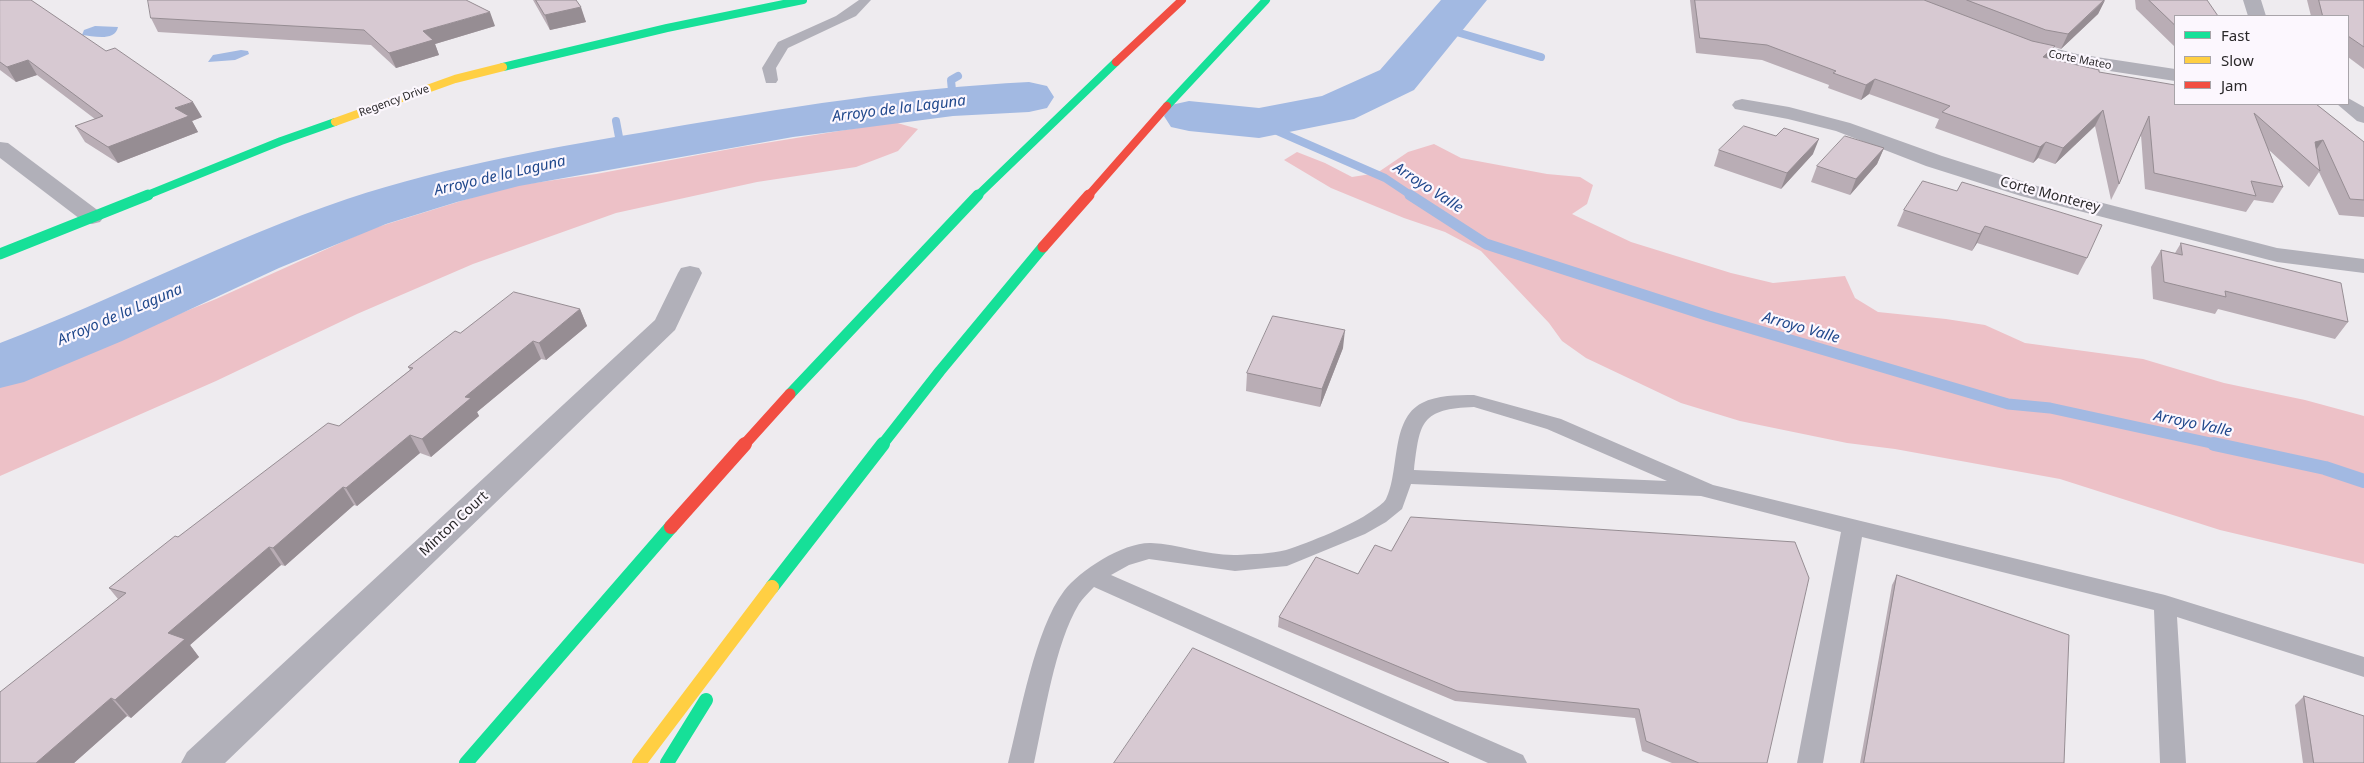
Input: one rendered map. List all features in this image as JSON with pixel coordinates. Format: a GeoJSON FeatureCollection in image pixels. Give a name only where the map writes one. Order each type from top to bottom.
{"type":"FeatureCollection","features":[{"type":"Feature","properties":{"kind":"main road","name":"Regency Drive"},"geometry":{"type":"LineString","coordinates":[[0,254],[282,141],[455,79],[666,28],[803,0]]}},
{"type":"Feature","properties":{"kind":"main road"},"geometry":{"type":"LineString","coordinates":[[466,763],[650,548],[837,341],[993,178],[1182,0]]}},
{"type":"Feature","properties":{"kind":"main road"},"geometry":{"type":"LineString","coordinates":[[639,763],[801,545],[962,344],[1096,184],[1224,43],[1266,0]]}},
{"type":"Feature","properties":{"kind":"main road"},"geometry":{"type":"LineString","coordinates":[[724,671],[801,545]]}},
{"type":"Feature","properties":{"kind":"main road"},"geometry":{"type":"LineString","coordinates":[[667,763],[714,688]]}},
{"type":"Feature","properties":{"kind":"street"},"geometry":{"type":"LineString","coordinates":[[2252,0],[2257,15]]}},
{"type":"Feature","properties":{"kind":"street","name":"Corte Mateo"},"geometry":{"type":"LineString","coordinates":[[2000,38],[2033,50],[2077,60],[2174,75]]}},
{"type":"Feature","properties":{"kind":"street","name":"Corte Monterey"},"geometry":{"type":"LineString","coordinates":[[1742,105],[1789,113],[1843,127],[1934,161],[2029,191],[2277,255],[2364,266]]}},
{"type":"Feature","properties":{"kind":"street"},"geometry":{"type":"LineString","coordinates":[[2348,105],[2364,117]]}},
{"type":"Feature","properties":{"kind":"street"},"geometry":{"type":"LineString","coordinates":[[0,148],[92,217]]}},
{"type":"Feature","properties":{"kind":"street","name":"Minton Court"},"geometry":{"type":"LineString","coordinates":[[200,763],[666,324],[690,273]]}},
{"type":"Feature","properties":{"kind":"lane"},"geometry":{"type":"LineString","coordinates":[[771,80],[769,68],[782,46],[846,16],[862,6],[865,0]]}},
{"type":"Feature","properties":{"kind":"lane"},"geometry":{"type":"LineString","coordinates":[[1021,763],[1040,682],[1056,628],[1071,598],[1091,576],[1122,559],[1150,551],[1235,563],[1287,558],[1356,529],[1379,517],[1395,504],[1403,477],[1408,436],[1420,414],[1429,407],[1448,402],[1474,401],[1554,424],[1708,491],[2164,604],[2364,667]]}},
{"type":"Feature","properties":{"kind":"lane"},"geometry":{"type":"LineString","coordinates":[[1403,477],[1708,491]]}},
{"type":"Feature","properties":{"kind":"lane"},"geometry":{"type":"LineString","coordinates":[[1810,763],[1853,526]]}},
{"type":"Feature","properties":{"kind":"lane"},"geometry":{"type":"LineString","coordinates":[[1091,576],[1514,763]]}},
{"type":"Feature","properties":{"kind":"lane"},"geometry":{"type":"LineString","coordinates":[[2164,604],[2173,763]]}},
{"type":"Feature","properties":{"kind":"shaded area"},"geometry":{"type":"Polygon","coordinates":[[[894,122],[918,129],[898,151],[856,167],[757,182],[616,213],[473,264],[357,314],[216,381],[0,476],[0,386],[216,299],[371,229],[506,187],[596,174],[741,147],[894,122]]]}},
{"type":"Feature","properties":{"kind":"shaded area"},"geometry":{"type":"Polygon","coordinates":[[[1434,144],[1461,158],[1547,174],[1580,177],[1593,185],[1587,204],[1572,214],[1631,242],[1731,273],[1773,283],[1845,276],[1855,298],[1878,312],[1985,325],[2025,343],[2143,359],[2224,383],[2305,400],[2364,416],[2364,564],[2220,530],[2060,479],[1895,449],[1847,443],[1740,421],[1681,403],[1586,358],[1562,341],[1549,323],[1481,251],[1445,232],[1404,218],[1331,188],[1284,160],[1297,152],[1325,163],[1352,177],[1377,173],[1408,152],[1434,144]]]}},
{"type":"Feature","properties":{"kind":"water"},"geometry":{"type":"Polygon","coordinates":[[[95,26],[118,27],[113,35],[97,37],[82,35],[84,30],[95,26]]]}},
{"type":"Feature","properties":{"kind":"water"},"geometry":{"type":"Polygon","coordinates":[[[241,50],[248,51],[249,54],[235,60],[208,62],[213,55],[241,50]]]}},
{"type":"Feature","properties":{"kind":"building"},"geometry":{"type":"Polygon","coordinates":[[[0,0],[31,0],[106,51],[115,48],[193,102],[175,108],[189,116],[108,147],[75,126],[103,116],[28,60],[7,67],[0,62],[0,0]]]}},
{"type":"Feature","properties":{"kind":"building"},"geometry":{"type":"Polygon","coordinates":[[[148,0],[466,0],[490,12],[423,31],[433,40],[389,53],[364,30],[151,18],[148,0]]]}},
{"type":"Feature","properties":{"kind":"building"},"geometry":{"type":"Polygon","coordinates":[[[536,0],[576,0],[581,7],[545,15],[536,0]]]}},
{"type":"Feature","properties":{"kind":"building"},"geometry":{"type":"Polygon","coordinates":[[[1695,0],[1924,0],[2032,41],[2055,46],[2043,57],[2099,70],[2099,72],[2174,85],[2174,105],[2317,105],[2364,142],[2364,200],[2350,199],[2323,140],[2315,142],[2320,171],[2254,113],[2283,187],[2251,181],[2256,196],[2154,173],[2149,116],[2119,184],[2103,110],[2063,148],[2046,142],[2040,147],[1942,112],[1950,106],[1875,79],[1866,85],[1833,73],[1836,71],[1767,45],[1700,38],[1695,0]]]}},
{"type":"Feature","properties":{"kind":"building"},"geometry":{"type":"Polygon","coordinates":[[[1967,0],[2104,0],[2068,34],[2046,30],[1967,0]]]}},
{"type":"Feature","properties":{"kind":"building"},"geometry":{"type":"Polygon","coordinates":[[[2149,0],[2207,0],[2217,15],[2174,15],[2174,24],[2149,0]]]}},
{"type":"Feature","properties":{"kind":"building"},"geometry":{"type":"Polygon","coordinates":[[[2319,0],[2364,0],[2364,47],[2349,37],[2349,15],[2323,15],[2319,0]]]}},
{"type":"Feature","properties":{"kind":"building"},"geometry":{"type":"Polygon","coordinates":[[[1744,126],[1776,136],[1784,128],[1819,139],[1787,173],[1719,150],[1744,126]]]}},
{"type":"Feature","properties":{"kind":"building"},"geometry":{"type":"Polygon","coordinates":[[[1845,136],[1884,148],[1856,179],[1817,166],[1845,136]]]}},
{"type":"Feature","properties":{"kind":"building"},"geometry":{"type":"Polygon","coordinates":[[[1923,181],[1957,191],[1962,182],[2102,225],[2087,258],[1985,226],[1980,234],[1904,210],[1923,181]]]}},
{"type":"Feature","properties":{"kind":"building"},"geometry":{"type":"Polygon","coordinates":[[[2181,243],[2341,283],[2348,322],[2225,291],[2226,297],[2164,282],[2161,250],[2182,255],[2181,243]]]}},
{"type":"Feature","properties":{"kind":"building"},"geometry":{"type":"Polygon","coordinates":[[[514,292],[580,309],[539,343],[533,341],[465,397],[471,398],[422,439],[410,435],[346,488],[343,487],[273,548],[269,547],[168,633],[185,639],[115,700],[111,698],[36,763],[0,763],[0,692],[126,593],[109,588],[175,536],[178,537],[328,423],[339,426],[413,368],[408,367],[455,331],[460,333],[514,292]]]}},
{"type":"Feature","properties":{"kind":"building"},"geometry":{"type":"Polygon","coordinates":[[[1273,316],[1345,330],[1322,389],[1247,373],[1273,316]]]}},
{"type":"Feature","properties":{"kind":"building"},"geometry":{"type":"Polygon","coordinates":[[[1411,517],[1795,542],[1809,578],[1767,763],[1699,763],[1646,741],[1639,709],[1457,691],[1279,617],[1316,557],[1358,574],[1375,545],[1391,551],[1411,517]]]}},
{"type":"Feature","properties":{"kind":"building"},"geometry":{"type":"Polygon","coordinates":[[[1897,575],[2069,635],[2064,763],[1864,763],[1897,575]]]}},
{"type":"Feature","properties":{"kind":"building"},"geometry":{"type":"Polygon","coordinates":[[[1193,648],[1449,763],[1114,763],[1193,648]]]}},
{"type":"Feature","properties":{"kind":"building"},"geometry":{"type":"Polygon","coordinates":[[[2304,696],[2364,716],[2364,763],[2314,763],[2304,696]]]}},
{"type":"Feature","properties":{"kind":"waterway","name":"Arroyo de la Laguna"},"geometry":{"type":"LineString","coordinates":[[1189,116],[1259,123],[1336,108],[1397,80],[1465,0]]}},
{"type":"Feature","properties":{"kind":"waterway"},"geometry":{"type":"LineString","coordinates":[[1443,28],[1541,57]]}},
{"type":"Feature","properties":{"kind":"waterway"},"geometry":{"type":"LineString","coordinates":[[953,101],[951,80],[958,76]]}},
{"type":"Feature","properties":{"kind":"waterway","name":"Arroyo de la Laguna"},"geometry":{"type":"LineString","coordinates":[[0,367],[99,327],[258,255],[366,212],[437,190],[519,170],[793,122],[953,101],[1029,97]]}},
{"type":"Feature","properties":{"kind":"waterway"},"geometry":{"type":"LineString","coordinates":[[616,121],[622,153]]}},
{"type":"Feature","properties":{"kind":"waterway","name":"Arroyo Valle"},"geometry":{"type":"LineString","coordinates":[[1259,123],[1385,178],[1412,196]]}},
{"type":"Feature","properties":{"kind":"waterway","name":"Arroyo Valle"},"geometry":{"type":"LineString","coordinates":[[1410,195],[1486,244],[1709,316],[2008,404],[2050,408],[2220,445]]}},
{"type":"Feature","properties":{"kind":"waterway","name":"Arroyo Valle"},"geometry":{"type":"LineString","coordinates":[[2214,444],[2325,468],[2364,481]]}},
{"type":"Feature","properties":{"kind":"traffic: fast"},"geometry":{"type":"LineString","coordinates":[[503,67],[667,28],[803,0]]}},
{"type":"Feature","properties":{"kind":"traffic: fast"},"geometry":{"type":"LineString","coordinates":[[1167,106],[1266,0]]}},
{"type":"Feature","properties":{"kind":"traffic: fast"},"geometry":{"type":"LineString","coordinates":[[790,394],[991,181],[1116,62]]}},
{"type":"Feature","properties":{"kind":"traffic: fast"},"geometry":{"type":"LineString","coordinates":[[0,254],[281,141],[335,122]]}},
{"type":"Feature","properties":{"kind":"traffic: fast"},"geometry":{"type":"LineString","coordinates":[[772,587],[940,371],[1043,247]]}},
{"type":"Feature","properties":{"kind":"traffic: fast"},"geometry":{"type":"LineString","coordinates":[[466,763],[671,527]]}},
{"type":"Feature","properties":{"kind":"traffic: fast"},"geometry":{"type":"LineString","coordinates":[[667,763],[706,700]]}},
{"type":"Feature","properties":{"kind":"traffic: slow"},"geometry":{"type":"LineString","coordinates":[[335,122],[455,79],[503,67]]}},
{"type":"Feature","properties":{"kind":"traffic: slow"},"geometry":{"type":"LineString","coordinates":[[639,763],[772,587]]}},
{"type":"Feature","properties":{"kind":"traffic: jam"},"geometry":{"type":"LineString","coordinates":[[1116,62],[1182,0]]}},
{"type":"Feature","properties":{"kind":"traffic: jam"},"geometry":{"type":"LineString","coordinates":[[1043,247],[1167,106]]}},
{"type":"Feature","properties":{"kind":"traffic: jam"},"geometry":{"type":"LineString","coordinates":[[671,527],[790,394]]}}]}
